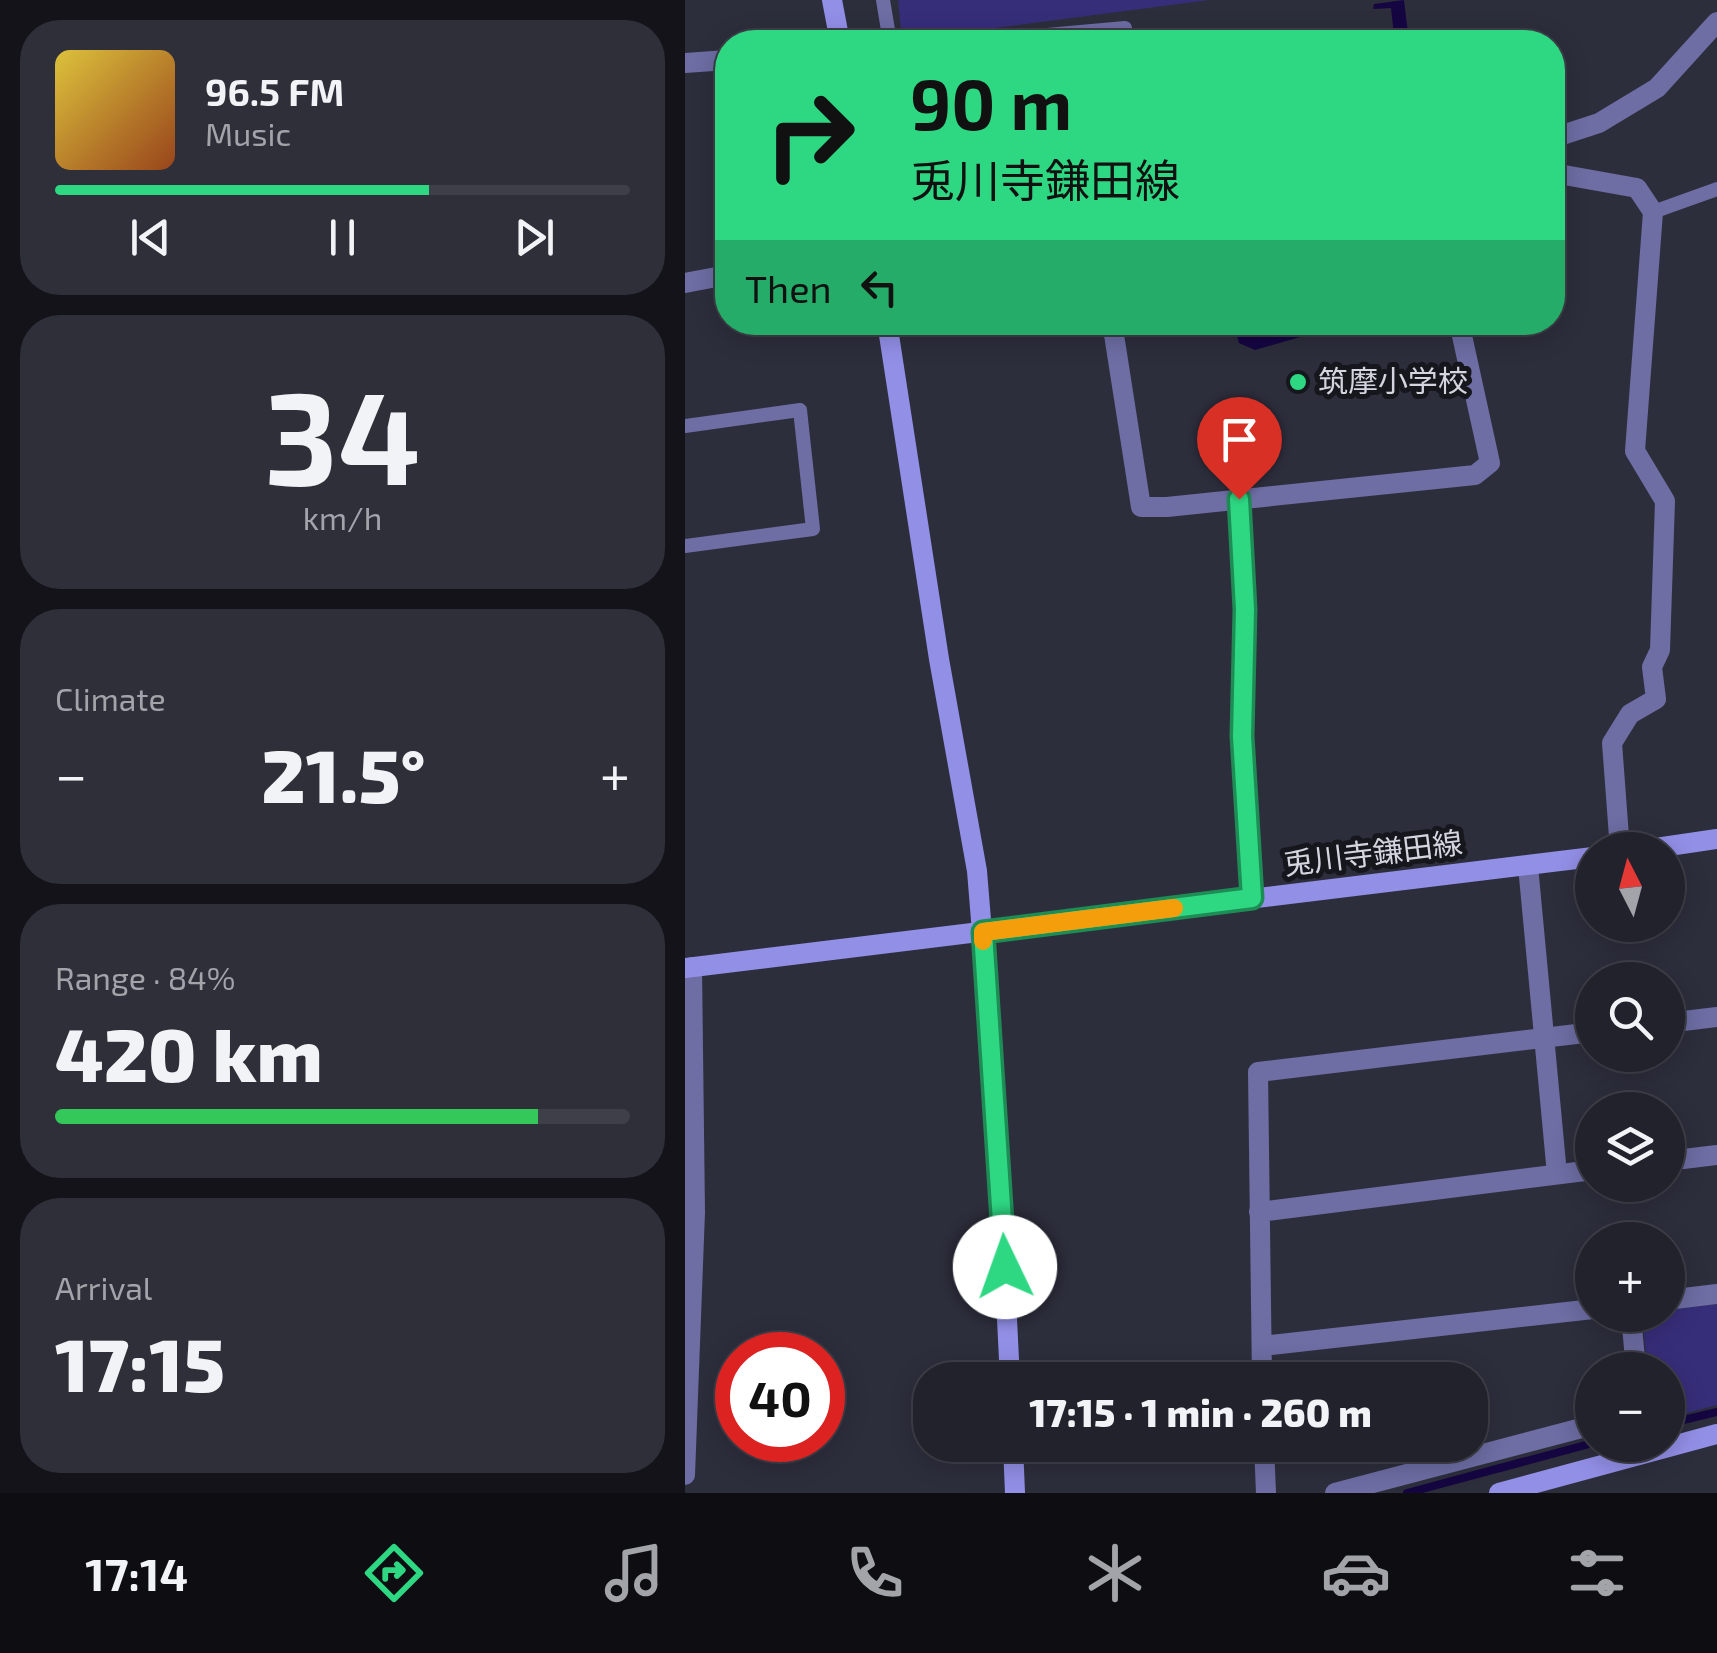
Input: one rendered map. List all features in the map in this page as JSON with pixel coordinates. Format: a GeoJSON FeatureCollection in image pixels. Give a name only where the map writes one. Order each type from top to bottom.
{"type":"FeatureCollection","features":[{"type":"Feature","properties":{"kind":"street"},"geometry":{"type":"LineString","coordinates":[[832,0],[838,30]]}},
{"type":"Feature","properties":{"kind":"street"},"geometry":{"type":"LineString","coordinates":[[1565,134],[1599,123],[1657,88],[1717,22]]}},
{"type":"Feature","properties":{"kind":"street"},"geometry":{"type":"LineString","coordinates":[[685,63],[715,61]]}},
{"type":"Feature","properties":{"kind":"street"},"geometry":{"type":"LineString","coordinates":[[1565,175],[1637,188],[1653,212],[1635,450],[1665,501],[1660,650],[1652,667],[1655,699],[1629,714],[1612,744],[1618,832]]}},
{"type":"Feature","properties":{"kind":"street"},"geometry":{"type":"LineString","coordinates":[[685,283],[715,277]]}},
{"type":"Feature","properties":{"kind":"street"},"geometry":{"type":"LineString","coordinates":[[889,335],[939,659],[971,826],[997,1116],[1010,1362]]}},
{"type":"Feature","properties":{"kind":"street"},"geometry":{"type":"LineString","coordinates":[[1114,335],[1141,507],[1475,475],[1490,463],[1462,335]]}},
{"type":"Feature","properties":{"kind":"street"},"geometry":{"type":"LineString","coordinates":[[1239,499],[1245,609],[1242,736],[1252,898]]}},
{"type":"Feature","properties":{"kind":"street"},"geometry":{"type":"LineString","coordinates":[[1685,844],[1717,840]]}},
{"type":"Feature","properties":{"kind":"street","name":"兎川寺鎌田線"},"geometry":{"type":"LineString","coordinates":[[688,968],[1575,859]]}},
{"type":"Feature","properties":{"kind":"street"},"geometry":{"type":"LineString","coordinates":[[1527,866],[1557,1174]]}},
{"type":"Feature","properties":{"kind":"street"},"geometry":{"type":"LineString","coordinates":[[685,1474],[690,1212],[688,968]]}},
{"type":"Feature","properties":{"kind":"street"},"geometry":{"type":"LineString","coordinates":[[1685,1021],[1717,1017]]}},
{"type":"Feature","properties":{"kind":"street"},"geometry":{"type":"LineString","coordinates":[[1263,1362],[1259,1072],[1575,1034]]}},
{"type":"Feature","properties":{"kind":"street"},"geometry":{"type":"LineString","coordinates":[[1685,1159],[1717,1155]]}},
{"type":"Feature","properties":{"kind":"street"},"geometry":{"type":"LineString","coordinates":[[1259,1212],[1575,1172]]}},
{"type":"Feature","properties":{"kind":"street"},"geometry":{"type":"LineString","coordinates":[[1685,1298],[1717,1294]]}},
{"type":"Feature","properties":{"kind":"street"},"geometry":{"type":"LineString","coordinates":[[1263,1346],[1575,1312]]}},
{"type":"Feature","properties":{"kind":"street"},"geometry":{"type":"LineString","coordinates":[[1335,1493],[1575,1430]]}},
{"type":"Feature","properties":{"kind":"street"},"geometry":{"type":"LineString","coordinates":[[1499,1493],[1717,1434]]}},
{"type":"Feature","properties":{"kind":"street"},"geometry":{"type":"LineString","coordinates":[[1014,1462],[1015,1493]]}},
{"type":"Feature","properties":{"kind":"street"},"geometry":{"type":"LineString","coordinates":[[1265,1462],[1266,1493]]}},
{"type":"Feature","properties":{"kind":"lane"},"geometry":{"type":"LineString","coordinates":[[883,0],[887,30]]}},
{"type":"Feature","properties":{"kind":"lane"},"geometry":{"type":"LineString","coordinates":[[1653,212],[1717,189]]}},
{"type":"Feature","properties":{"kind":"lane"},"geometry":{"type":"LineString","coordinates":[[685,426],[800,410],[813,529],[685,546]]}},
{"type":"Feature","properties":{"kind":"shaded area"},"geometry":{"type":"Polygon","coordinates":[[[898,0],[1209,0],[979,30],[901,30],[898,0]]]}},
{"type":"Feature","properties":{"kind":"shaded area"},"geometry":{"type":"Polygon","coordinates":[[[1404,0],[1408,30],[1393,30],[1391,8],[1373,9],[1374,4],[1404,0]]]}},
{"type":"Feature","properties":{"kind":"shaded area"},"geometry":{"type":"Polygon","coordinates":[[[1237,335],[1302,335],[1255,350],[1239,343],[1237,335]]]}},
{"type":"Feature","properties":{"kind":"shaded area"},"geometry":{"type":"Polygon","coordinates":[[[1717,1304],[1717,1405],[1685,1413],[1685,1352],[1645,1352],[1644,1332],[1685,1332],[1685,1308],[1717,1304]]]}},
{"type":"Feature","properties":{"kind":"waterway"},"geometry":{"type":"LineString","coordinates":[[1685,1420],[1717,1412]]}},
{"type":"Feature","properties":{"kind":"waterway"},"geometry":{"type":"LineString","coordinates":[[1407,1493],[1575,1448]]}},
{"type":"Feature","properties":{"kind":"slow traffic"},"geometry":{"type":"LineString","coordinates":[[983,941],[983,932],[1174,908]]}},
{"type":"Feature","properties":{"kind":"place","name":"筑摩小学校"},"geometry":{"type":"Point","coordinates":[1298,382]}},
{"type":"Feature","properties":{"kind":"route"},"geometry":{"type":"LineString","coordinates":[[1005,1267],[983,932],[1252,898],[1242,736],[1245,609],[1239,499]]}}]}
